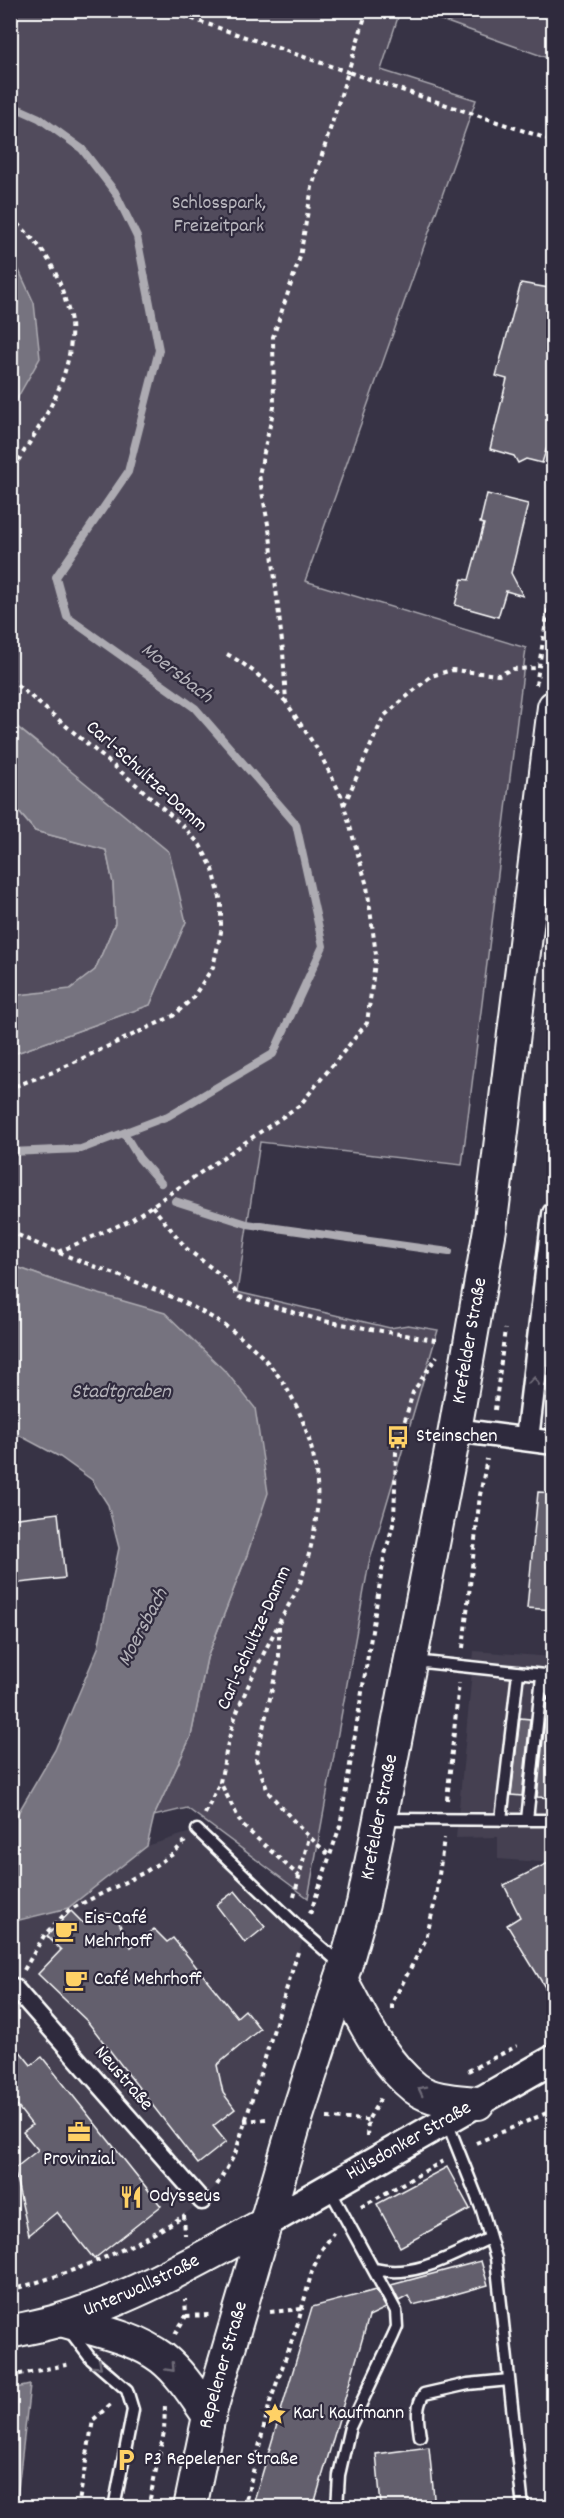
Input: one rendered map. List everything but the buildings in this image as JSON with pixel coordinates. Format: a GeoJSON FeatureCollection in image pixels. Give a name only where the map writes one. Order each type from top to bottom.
{"type":"FeatureCollection","features":[{"type":"Feature","properties":{"kind":"main road","name":"Krefelder Straße"},"geometry":{"type":"LineString","coordinates":[[265,2224],[363,1904],[455,1430],[490,1228],[544,699]]}},
{"type":"Feature","properties":{"kind":"main road"},"geometry":{"type":"LineString","coordinates":[[343,1974],[382,2053],[416,2089],[443,2099],[478,2103]]}},
{"type":"Feature","properties":{"kind":"main road","name":"Unterwallstraße"},"geometry":{"type":"LineString","coordinates":[[10,2332],[55,2321],[122,2296],[185,2268],[265,2224]]}},
{"type":"Feature","properties":{"kind":"main road","name":"Repelener Straße"},"geometry":{"type":"LineString","coordinates":[[190,2508],[209,2416],[265,2224]]}},
{"type":"Feature","properties":{"kind":"main road"},"geometry":{"type":"LineString","coordinates":[[55,2321],[137,2344],[162,2358],[188,2386],[209,2416]]}},
{"type":"Feature","properties":{"kind":"street"},"geometry":{"type":"LineString","coordinates":[[527,1439],[554,1214]]}},
{"type":"Feature","properties":{"kind":"street"},"geometry":{"type":"LineString","coordinates":[[455,1430],[554,1443]]}},
{"type":"Feature","properties":{"kind":"street","name":"Neustraße"},"geometry":{"type":"LineString","coordinates":[[12,1986],[202,2201]]}},
{"type":"Feature","properties":{"kind":"street","name":"Hülsdonker Straße"},"geometry":{"type":"LineString","coordinates":[[265,2224],[554,2059]]}},
{"type":"Feature","properties":{"kind":"lane"},"geometry":{"type":"LineString","coordinates":[[411,1661],[554,1676]]}},
{"type":"Feature","properties":{"kind":"lane"},"geometry":{"type":"LineString","coordinates":[[501,1820],[518,1673]]}},
{"type":"Feature","properties":{"kind":"lane"},"geometry":{"type":"LineString","coordinates":[[542,1676],[554,1697]]}},
{"type":"Feature","properties":{"kind":"lane"},"geometry":{"type":"LineString","coordinates":[[527,1820],[542,1676]]}},
{"type":"Feature","properties":{"kind":"lane"},"geometry":{"type":"LineString","coordinates":[[380,1819],[553,1820],[554,1815]]}},
{"type":"Feature","properties":{"kind":"lane"},"geometry":{"type":"LineString","coordinates":[[197,1830],[305,1933],[343,1974]]}},
{"type":"Feature","properties":{"kind":"lane"},"geometry":{"type":"LineString","coordinates":[[447,2122],[482,2210],[495,2258],[524,2508]]}},
{"type":"Feature","properties":{"kind":"lane"},"geometry":{"type":"LineString","coordinates":[[329,2188],[396,2311],[396,2327],[350,2427],[339,2475],[337,2508]]}},
{"type":"Feature","properties":{"kind":"lane"},"geometry":{"type":"LineString","coordinates":[[375,2269],[386,2272],[417,2270],[490,2238]]}},
{"type":"Feature","properties":{"kind":"lane"},"geometry":{"type":"LineString","coordinates":[[55,2321],[91,2359],[127,2390],[133,2410],[114,2508]]}},
{"type":"Feature","properties":{"kind":"lane"},"geometry":{"type":"LineString","coordinates":[[420,2436],[417,2410],[424,2394],[468,2384],[509,2379]]}},
{"type":"Feature","properties":{"kind":"path"},"geometry":{"type":"LineString","coordinates":[[166,10],[554,141]]}},
{"type":"Feature","properties":{"kind":"path"},"geometry":{"type":"LineString","coordinates":[[286,702],[283,651],[270,535],[259,475],[274,407],[273,337],[300,256],[312,187],[367,10]]}},
{"type":"Feature","properties":{"kind":"path"},"geometry":{"type":"LineString","coordinates":[[10,218],[30,234],[45,252],[58,278],[71,321],[68,360],[57,392],[42,422],[10,473]]}},
{"type":"Feature","properties":{"kind":"path"},"geometry":{"type":"LineString","coordinates":[[544,699],[538,668],[554,571]]}},
{"type":"Feature","properties":{"kind":"path"},"geometry":{"type":"LineString","coordinates":[[58,1252],[130,1220],[300,1105],[367,1023],[376,955],[367,886],[344,805],[319,752],[286,702],[267,681],[227,654]]}},
{"type":"Feature","properties":{"kind":"path"},"geometry":{"type":"LineString","coordinates":[[344,805],[384,716],[431,676],[452,670],[499,675],[512,669],[538,668]]}},
{"type":"Feature","properties":{"kind":"path","name":"Carl-Schultze-Damm"},"geometry":{"type":"LineString","coordinates":[[10,679],[186,829],[200,845],[213,869],[221,902],[221,932],[213,967],[192,999],[173,1016],[53,1072],[10,1088]]}},
{"type":"Feature","properties":{"kind":"path"},"geometry":{"type":"LineString","coordinates":[[152,1206],[187,1249],[222,1276],[240,1297],[324,1321],[446,1342],[413,1392],[396,1452],[394,1521],[384,1558],[340,1826],[318,1885],[235,2154],[217,2185],[202,2201]]}},
{"type":"Feature","properties":{"kind":"path","name":"Carl-Schultze-Damm"},"geometry":{"type":"LineString","coordinates":[[10,1231],[37,1245],[183,1301],[242,1336],[260,1352],[281,1378],[302,1416],[318,1477],[317,1517],[300,1581],[236,1717],[220,1782],[197,1830],[173,1854],[145,1872],[69,1910],[45,1934],[12,1986]]}},
{"type":"Feature","properties":{"kind":"path"},"geometry":{"type":"LineString","coordinates":[[392,2012],[392,2003],[426,1939],[436,1897],[480,1495],[491,1435],[506,1322]]}},
{"type":"Feature","properties":{"kind":"path"},"geometry":{"type":"LineString","coordinates":[[279,1623],[279,1659],[256,1759],[268,1792],[309,1837],[330,1856]]}},
{"type":"Feature","properties":{"kind":"path"},"geometry":{"type":"LineString","coordinates":[[220,1782],[242,1825],[299,1876],[309,1837]]}},
{"type":"Feature","properties":{"kind":"path"},"geometry":{"type":"LineString","coordinates":[[539,2036],[554,2027]]}},
{"type":"Feature","properties":{"kind":"path"},"geometry":{"type":"LineString","coordinates":[[461,2075],[521,2044]]}},
{"type":"Feature","properties":{"kind":"path"},"geometry":{"type":"LineString","coordinates":[[10,2290],[84,2268],[137,2244],[184,2215]]}},
{"type":"Feature","properties":{"kind":"path"},"geometry":{"type":"LineString","coordinates":[[244,2508],[270,2402],[298,2323],[312,2271],[322,2249],[345,2217]]}},
{"type":"Feature","properties":{"kind":"path"},"geometry":{"type":"LineString","coordinates":[[10,2376],[55,2368]]}},
{"type":"Feature","properties":{"kind":"path"},"geometry":{"type":"LineString","coordinates":[[78,2508],[93,2420],[127,2390]]}},
{"type":"Feature","properties":{"kind":"path"},"geometry":{"type":"LineString","coordinates":[[148,2508],[164,2432],[165,2402]]}},
{"type":"Feature","properties":{"kind":"shaded area"},"geometry":{"type":"Polygon","coordinates":[[[474,1651],[553,1657],[553,1863],[498,1859],[498,1837],[456,1838],[474,1651]]]}},
{"type":"Feature","properties":{"kind":"shaded area"},"geometry":{"type":"Polygon","coordinates":[[[197,1830],[305,1933],[235,2154],[217,2185],[202,2201],[137,2244],[84,2268],[11,2290],[10,1939],[15,1921],[68,1908],[147,1846],[197,1830]]]}},
{"type":"Feature","properties":{"kind":"green space","name":"Schlosspark, Freizeitpark"},"geometry":{"type":"Polygon","coordinates":[[[11,11],[400,11],[381,70],[476,100],[305,581],[526,648],[462,1165],[260,1142],[237,1292],[390,1328],[408,1325],[438,1330],[369,1563],[308,1898],[187,1808],[154,1816],[191,1736],[207,1658],[247,1555],[64,1284],[11,1265],[11,1055],[150,1005],[186,921],[40,745],[11,722],[11,409],[18,398],[16,264],[11,260],[11,11]]]}},
{"type":"Feature","properties":{"kind":"green space"},"geometry":{"type":"Polygon","coordinates":[[[416,11],[553,11],[553,60],[416,11]]]}},
{"type":"Feature","properties":{"kind":"green space"},"geometry":{"type":"Polygon","coordinates":[[[10,802],[35,831],[106,850],[113,883],[115,923],[95,970],[70,990],[11,996],[10,802]]]}},
{"type":"Feature","properties":{"kind":"water"},"geometry":{"type":"Polygon","coordinates":[[[11,260],[16,264],[34,303],[40,358],[11,409],[11,260]]]}},
{"type":"Feature","properties":{"kind":"water"},"geometry":{"type":"Polygon","coordinates":[[[11,722],[169,852],[186,922],[150,1005],[11,1055],[11,996],[70,989],[95,970],[115,923],[113,883],[106,850],[35,831],[11,802],[11,722]]]}},
{"type":"Feature","properties":{"kind":"water","name":"Stadtgraben"},"geometry":{"type":"Polygon","coordinates":[[[11,1265],[64,1284],[165,1313],[227,1373],[255,1408],[268,1493],[247,1555],[207,1658],[191,1736],[154,1816],[147,1846],[68,1908],[15,1921],[11,1939],[11,1825],[55,1750],[98,1648],[119,1548],[108,1505],[92,1480],[60,1457],[11,1431],[11,1265]]]}},
{"type":"Feature","properties":{"kind":"water"},"geometry":{"type":"Polygon","coordinates":[[[30,2385],[16,2507],[11,2507],[11,2389],[30,2385]]]}},
{"type":"Feature","properties":{"kind":"waterway","name":"Moersbach"},"geometry":{"type":"LineString","coordinates":[[10,105],[39,118],[82,149],[115,192],[137,237],[159,350],[128,472],[56,577],[67,617],[195,708],[296,824],[323,946],[273,1054],[168,1116],[81,1149],[10,1152]]}},
{"type":"Feature","properties":{"kind":"waterway"},"geometry":{"type":"LineString","coordinates":[[124,1133],[139,1158],[161,1183]]}},
{"type":"Feature","properties":{"kind":"waterway"},"geometry":{"type":"LineString","coordinates":[[175,1201],[247,1224],[449,1252]]}},
{"type":"Feature","properties":{"kind":"place","name":"Steinschen"},"geometry":{"type":"Point","coordinates":[398,1437]}},
{"type":"Feature","properties":{"kind":"place","name":"Eis-Café Mehrhoff"},"geometry":{"type":"Point","coordinates":[66,1931]}},
{"type":"Feature","properties":{"kind":"place","name":"Café Mehrhoff"},"geometry":{"type":"Point","coordinates":[76,1980]}},
{"type":"Feature","properties":{"kind":"place","name":"Provinzial"},"geometry":{"type":"Point","coordinates":[79,2132]}},
{"type":"Feature","properties":{"kind":"place","name":"Odysseus"},"geometry":{"type":"Point","coordinates":[131,2197]}},
{"type":"Feature","properties":{"kind":"place","name":"Karl Kaufmann"},"geometry":{"type":"Point","coordinates":[275,2414]}},
{"type":"Feature","properties":{"kind":"place","name":"P3 Repelener Straße"},"geometry":{"type":"Point","coordinates":[126,2460]}}]}
